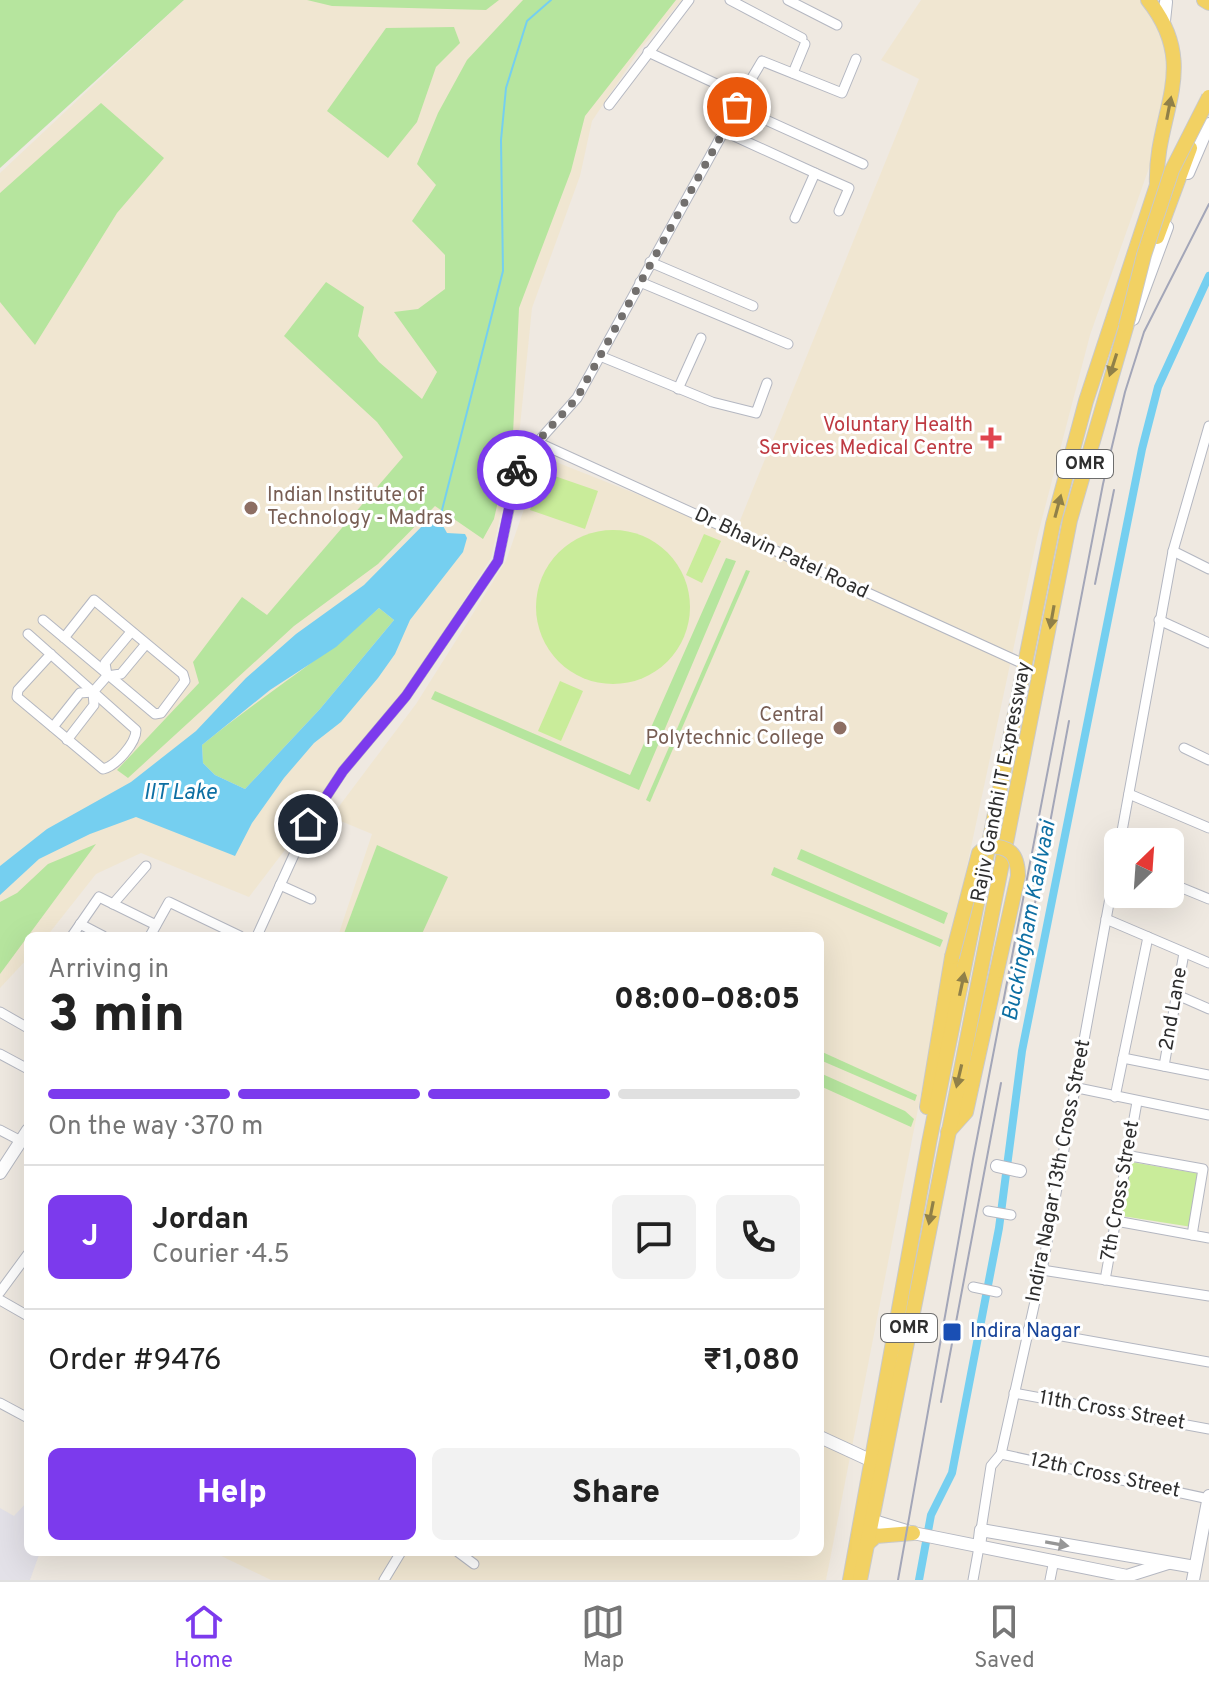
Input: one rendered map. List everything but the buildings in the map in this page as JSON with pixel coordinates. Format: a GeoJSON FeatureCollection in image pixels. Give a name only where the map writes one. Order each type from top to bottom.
{"type":"FeatureCollection","features":[{"type":"Feature","properties":{"kind":"main road","name":"Rajiv Gandhi IT Expressway"},"geometry":{"type":"LineString","coordinates":[[860,1580],[867,1544],[872,1461],[929,1143],[1053,524],[1086,401],[1157,185],[1156,165],[1176,73],[1164,21],[1148,0]]}},
{"type":"Feature","properties":{"kind":"main road"},"geometry":{"type":"LineString","coordinates":[[1126,326],[1144,255],[1172,170],[1209,97]]}},
{"type":"Feature","properties":{"kind":"main road","name":"Rajiv Gandhi IT Expressway"},"geometry":{"type":"LineString","coordinates":[[850,1580],[867,1518],[1070,520],[1126,326],[1209,108]]}},
{"type":"Feature","properties":{"kind":"main road"},"geometry":{"type":"LineString","coordinates":[[929,1143],[927,1109],[952,957],[979,853],[987,846],[1001,846],[1012,850],[1018,861],[1018,876],[966,1112],[945,1136]]}},
{"type":"Feature","properties":{"kind":"main road"},"geometry":{"type":"LineString","coordinates":[[867,1544],[876,1536],[913,1533]]}},
{"type":"Feature","properties":{"kind":"street"},"geometry":{"type":"LineString","coordinates":[[609,105],[689,0]]}},
{"type":"Feature","properties":{"kind":"street"},"geometry":{"type":"LineString","coordinates":[[730,0],[804,41],[793,73]]}},
{"type":"Feature","properties":{"kind":"street"},"geometry":{"type":"LineString","coordinates":[[788,0],[837,25]]}},
{"type":"Feature","properties":{"kind":"street"},"geometry":{"type":"LineString","coordinates":[[1164,21],[1164,1],[1179,0]]}},
{"type":"Feature","properties":{"kind":"street"},"geometry":{"type":"LineString","coordinates":[[648,52],[863,164]]}},
{"type":"Feature","properties":{"kind":"street"},"geometry":{"type":"LineString","coordinates":[[259,932],[308,824],[343,771],[406,696],[498,561],[519,463],[577,398],[762,61],[842,93],[856,59]]}},
{"type":"Feature","properties":{"kind":"street","name":"OMR"},"geometry":{"type":"LineString","coordinates":[[1188,162],[1209,124]]}},
{"type":"Feature","properties":{"kind":"street"},"geometry":{"type":"LineString","coordinates":[[723,131],[849,188],[839,211]]}},
{"type":"Feature","properties":{"kind":"street"},"geometry":{"type":"LineString","coordinates":[[1173,148],[1188,162]]}},
{"type":"Feature","properties":{"kind":"street"},"geometry":{"type":"LineString","coordinates":[[795,218],[815,173]]}},
{"type":"Feature","properties":{"kind":"street"},"geometry":{"type":"LineString","coordinates":[[650,262],[753,306]]}},
{"type":"Feature","properties":{"kind":"street"},"geometry":{"type":"LineString","coordinates":[[640,282],[788,344]]}},
{"type":"Feature","properties":{"kind":"street"},"geometry":{"type":"LineString","coordinates":[[678,389],[701,338]]}},
{"type":"Feature","properties":{"kind":"street"},"geometry":{"type":"LineString","coordinates":[[600,356],[678,389],[756,413],[767,383]]}},
{"type":"Feature","properties":{"kind":"street"},"geometry":{"type":"LineString","coordinates":[[1123,828],[1173,551],[1209,426]]}},
{"type":"Feature","properties":{"kind":"street","name":"Dr Bhavin Patel Road"},"geometry":{"type":"LineString","coordinates":[[537,442],[1026,665]]}},
{"type":"Feature","properties":{"kind":"street"},"geometry":{"type":"LineString","coordinates":[[1173,551],[1209,569]]}},
{"type":"Feature","properties":{"kind":"street"},"geometry":{"type":"LineString","coordinates":[[43,620],[107,676],[155,714],[161,713],[186,677],[94,600],[64,638]]}},
{"type":"Feature","properties":{"kind":"street"},"geometry":{"type":"LineString","coordinates":[[1159,620],[1209,643]]}},
{"type":"Feature","properties":{"kind":"street"},"geometry":{"type":"LineString","coordinates":[[107,676],[105,663],[131,632]]}},
{"type":"Feature","properties":{"kind":"street"},"geometry":{"type":"LineString","coordinates":[[28,634],[51,654],[136,730],[135,738],[107,769],[67,740],[16,694],[51,654]]}},
{"type":"Feature","properties":{"kind":"street"},"geometry":{"type":"LineString","coordinates":[[53,727],[80,693],[93,692],[107,676],[121,674],[146,644]]}},
{"type":"Feature","properties":{"kind":"street"},"geometry":{"type":"LineString","coordinates":[[67,740],[94,705],[93,692]]}},
{"type":"Feature","properties":{"kind":"street"},"geometry":{"type":"LineString","coordinates":[[1184,748],[1209,760]]}},
{"type":"Feature","properties":{"kind":"street"},"geometry":{"type":"LineString","coordinates":[[1129,794],[1209,828]]}},
{"type":"Feature","properties":{"kind":"street"},"geometry":{"type":"LineString","coordinates":[[113,904],[146,866]]}},
{"type":"Feature","properties":{"kind":"street"},"geometry":{"type":"LineString","coordinates":[[280,885],[311,899]]}},
{"type":"Feature","properties":{"kind":"street"},"geometry":{"type":"LineString","coordinates":[[1184,889],[1209,899]]}},
{"type":"Feature","properties":{"kind":"street"},"geometry":{"type":"LineString","coordinates":[[75,932],[97,898],[156,925]]}},
{"type":"Feature","properties":{"kind":"street"},"geometry":{"type":"LineString","coordinates":[[152,932],[169,902],[232,932]]}},
{"type":"Feature","properties":{"kind":"street","name":"Indira Nagar 13th Cross Street"},"geometry":{"type":"LineString","coordinates":[[981,1530],[991,1466],[1001,1454],[1042,1270],[1073,1087],[1108,908]]}},
{"type":"Feature","properties":{"kind":"street"},"geometry":{"type":"LineString","coordinates":[[1106,919],[1209,963]]}},
{"type":"Feature","properties":{"kind":"street"},"geometry":{"type":"LineString","coordinates":[[80,924],[95,932]]}},
{"type":"Feature","properties":{"kind":"street"},"geometry":{"type":"LineString","coordinates":[[1115,1097],[1148,937]]}},
{"type":"Feature","properties":{"kind":"street","name":"2nd Lane"},"geometry":{"type":"LineString","coordinates":[[1164,1066],[1184,953]]}},
{"type":"Feature","properties":{"kind":"street"},"geometry":{"type":"LineString","coordinates":[[1175,994],[1209,1009]]}},
{"type":"Feature","properties":{"kind":"street"},"geometry":{"type":"LineString","coordinates":[[0,1012],[24,1026]]}},
{"type":"Feature","properties":{"kind":"street"},"geometry":{"type":"LineString","coordinates":[[0,1054],[24,1067]]}},
{"type":"Feature","properties":{"kind":"street"},"geometry":{"type":"LineString","coordinates":[[1123,1058],[1209,1075]]}},
{"type":"Feature","properties":{"kind":"street"},"geometry":{"type":"LineString","coordinates":[[1073,1087],[1209,1115]]}},
{"type":"Feature","properties":{"kind":"street","name":"7th Cross Street"},"geometry":{"type":"LineString","coordinates":[[1105,1280],[1125,1155],[1137,1102]]}},
{"type":"Feature","properties":{"kind":"street"},"geometry":{"type":"LineString","coordinates":[[0,1130],[24,1136]]}},
{"type":"Feature","properties":{"kind":"street"},"geometry":{"type":"LineString","coordinates":[[0,1173],[24,1137]]}},
{"type":"Feature","properties":{"kind":"street"},"geometry":{"type":"LineString","coordinates":[[1125,1155],[1203,1169],[1192,1235]]}},
{"type":"Feature","properties":{"kind":"street"},"geometry":{"type":"LineString","coordinates":[[997,1166],[1020,1171]]}},
{"type":"Feature","properties":{"kind":"street"},"geometry":{"type":"LineString","coordinates":[[988,1211],[1011,1215]]}},
{"type":"Feature","properties":{"kind":"street"},"geometry":{"type":"LineString","coordinates":[[1116,1221],[1209,1238]]}},
{"type":"Feature","properties":{"kind":"street"},"geometry":{"type":"LineString","coordinates":[[0,1292],[24,1259]]}},
{"type":"Feature","properties":{"kind":"street"},"geometry":{"type":"LineString","coordinates":[[1042,1270],[1209,1296]]}},
{"type":"Feature","properties":{"kind":"street"},"geometry":{"type":"LineString","coordinates":[[973,1287],[997,1292]]}},
{"type":"Feature","properties":{"kind":"street"},"geometry":{"type":"LineString","coordinates":[[0,1300],[24,1314]]}},
{"type":"Feature","properties":{"kind":"street"},"geometry":{"type":"LineString","coordinates":[[1028,1330],[1209,1362]]}},
{"type":"Feature","properties":{"kind":"street","name":"11th Cross Street"},"geometry":{"type":"LineString","coordinates":[[1014,1393],[1209,1429]]}},
{"type":"Feature","properties":{"kind":"street"},"geometry":{"type":"LineString","coordinates":[[0,1403],[24,1416]]}},
{"type":"Feature","properties":{"kind":"street"},"geometry":{"type":"LineString","coordinates":[[824,1439],[872,1461]]}},
{"type":"Feature","properties":{"kind":"street","name":"12th Cross Street"},"geometry":{"type":"LineString","coordinates":[[1001,1454],[1209,1498]]}},
{"type":"Feature","properties":{"kind":"street"},"geometry":{"type":"LineString","coordinates":[[973,1580],[981,1530],[1168,1563],[1194,1574],[1209,1498]]}},
{"type":"Feature","properties":{"kind":"street"},"geometry":{"type":"LineString","coordinates":[[867,1518],[913,1533],[1122,1576],[1168,1563]]}},
{"type":"Feature","properties":{"kind":"street"},"geometry":{"type":"LineString","coordinates":[[384,1580],[399,1556]]}},
{"type":"Feature","properties":{"kind":"street"},"geometry":{"type":"LineString","coordinates":[[463,1556],[474,1564]]}},
{"type":"Feature","properties":{"kind":"street"},"geometry":{"type":"LineString","coordinates":[[1050,1580],[1054,1560]]}},
{"type":"Feature","properties":{"kind":"shaded area","name":"Indian Institute of Technology - Madras"},"geometry":{"type":"Polygon","coordinates":[[[184,0],[682,0],[639,51],[592,121],[580,176],[532,308],[520,426],[491,558],[403,695],[249,897],[141,853],[96,874],[50,932],[24,932],[24,962],[0,988],[0,173],[184,0]]]}},
{"type":"Feature","properties":{"kind":"shaded area"},"geometry":{"type":"Polygon","coordinates":[[[921,0],[1144,0],[1163,31],[1167,87],[1156,148],[1090,335],[1037,538],[948,955],[826,1580],[271,1580],[221,1556],[824,1556],[824,932],[339,932],[372,834],[331,817],[416,704],[506,561],[537,472],[551,460],[735,533],[919,79],[881,60],[921,0]]]}},
{"type":"Feature","properties":{"kind":"shaded area"},"geometry":{"type":"Polygon","coordinates":[[[24,1505],[24,1556],[39,1556],[30,1580],[0,1580],[0,1508],[14,1516],[24,1505]]]}},
{"type":"Feature","properties":{"kind":"green space"},"geometry":{"type":"Polygon","coordinates":[[[0,0],[184,0],[0,168],[0,0]]]}},
{"type":"Feature","properties":{"kind":"green space"},"geometry":{"type":"Polygon","coordinates":[[[307,0],[499,0],[486,10],[332,6],[307,0]]]}},
{"type":"Feature","properties":{"kind":"green space"},"geometry":{"type":"Polygon","coordinates":[[[523,0],[676,0],[585,116],[571,171],[519,308],[513,434],[494,519],[483,539],[435,506],[378,564],[294,626],[128,778],[117,770],[199,683],[193,662],[242,597],[267,615],[403,457],[377,422],[284,336],[326,282],[364,307],[358,336],[379,362],[422,399],[437,372],[394,312],[418,309],[445,289],[445,255],[412,221],[436,185],[417,164],[438,113],[467,60],[523,0]]]}},
{"type":"Feature","properties":{"kind":"green space"},"geometry":{"type":"Polygon","coordinates":[[[454,27],[460,43],[436,67],[417,122],[388,158],[327,111],[386,28],[454,27]]]}},
{"type":"Feature","properties":{"kind":"green space"},"geometry":{"type":"Polygon","coordinates":[[[101,103],[164,158],[117,213],[35,345],[0,302],[0,193],[101,103]]]}},
{"type":"Feature","properties":{"kind":"green space"},"geometry":{"type":"Polygon","coordinates":[[[543,472],[598,491],[585,529],[530,510],[543,472]]]}},
{"type":"Feature","properties":{"kind":"green space"},"geometry":{"type":"Polygon","coordinates":[[[613,530],[642,536],[667,553],[684,578],[690,607],[684,636],[667,661],[642,678],[613,684],[584,678],[559,661],[542,636],[536,607],[542,578],[559,553],[584,536],[613,530]]]}},
{"type":"Feature","properties":{"kind":"green space"},"geometry":{"type":"Polygon","coordinates":[[[704,534],[721,541],[702,583],[686,575],[704,534]]]}},
{"type":"Feature","properties":{"kind":"green space"},"geometry":{"type":"Polygon","coordinates":[[[726,558],[736,561],[639,790],[431,699],[435,691],[630,775],[726,558]]]}},
{"type":"Feature","properties":{"kind":"green space"},"geometry":{"type":"Polygon","coordinates":[[[746,570],[750,571],[650,802],[646,800],[746,570]]]}},
{"type":"Feature","properties":{"kind":"green space"},"geometry":{"type":"Polygon","coordinates":[[[379,608],[394,620],[320,709],[245,789],[215,775],[203,763],[202,745],[379,608]]]}},
{"type":"Feature","properties":{"kind":"green space"},"geometry":{"type":"Polygon","coordinates":[[[560,681],[583,691],[561,741],[538,731],[560,681]]]}},
{"type":"Feature","properties":{"kind":"green space"},"geometry":{"type":"Polygon","coordinates":[[[96,844],[31,932],[24,932],[24,942],[0,974],[0,902],[17,893],[48,864],[96,844]]]}},
{"type":"Feature","properties":{"kind":"green space"},"geometry":{"type":"Polygon","coordinates":[[[377,845],[448,877],[423,932],[344,932],[377,845]]]}},
{"type":"Feature","properties":{"kind":"green space"},"geometry":{"type":"Polygon","coordinates":[[[801,849],[948,913],[944,924],[797,859],[801,849]]]}},
{"type":"Feature","properties":{"kind":"green space"},"geometry":{"type":"Polygon","coordinates":[[[774,867],[943,940],[940,947],[771,875],[774,867]]]}},
{"type":"Feature","properties":{"kind":"green space"},"geometry":{"type":"Polygon","coordinates":[[[824,1053],[917,1095],[915,1101],[824,1062],[824,1053]]]}},
{"type":"Feature","properties":{"kind":"green space"},"geometry":{"type":"Polygon","coordinates":[[[824,1075],[905,1111],[914,1119],[911,1127],[824,1088],[824,1075]]]}},
{"type":"Feature","properties":{"kind":"green space"},"geometry":{"type":"Polygon","coordinates":[[[1131,1162],[1201,1174],[1192,1227],[1122,1216],[1131,1162]]]}},
{"type":"Feature","properties":{"kind":"water","name":"IIT Lake"},"geometry":{"type":"Polygon","coordinates":[[[434,514],[444,517],[442,524],[447,533],[465,534],[467,538],[463,552],[410,620],[395,654],[378,678],[341,722],[314,743],[284,778],[252,823],[235,856],[136,817],[90,834],[39,859],[0,895],[0,866],[47,829],[131,782],[196,731],[246,678],[296,634],[364,585],[434,514]],[[379,608],[336,647],[270,690],[202,745],[203,763],[215,775],[245,789],[320,709],[394,620],[379,608]]]}},
{"type":"Feature","properties":{"kind":"waterway"},"geometry":{"type":"LineString","coordinates":[[441,514],[503,271],[501,140],[506,88],[527,21],[551,0]]}},
{"type":"Feature","properties":{"kind":"waterway","name":"Buckingham Kaalvaai"},"geometry":{"type":"LineString","coordinates":[[919,1580],[931,1515],[952,1473],[999,1228],[1022,1051],[1142,449],[1158,387],[1209,276]]}},
{"type":"Feature","properties":{"kind":"railway"},"geometry":{"type":"LineString","coordinates":[[898,1580],[973,1159],[1103,484],[1125,392],[1144,332],[1209,204]]}},
{"type":"Feature","properties":{"kind":"railway"},"geometry":{"type":"LineString","coordinates":[[1095,584],[1114,490]]}},
{"type":"Feature","properties":{"kind":"railway"},"geometry":{"type":"LineString","coordinates":[[1022,973],[1069,721]]}},
{"type":"Feature","properties":{"kind":"railway"},"geometry":{"type":"LineString","coordinates":[[941,1402],[1001,1083]]}},
{"type":"Feature","properties":{"kind":"way so far"},"geometry":{"type":"LineString","coordinates":[[517,470],[519,463],[577,398],[737,107]]}},
{"type":"Feature","properties":{"kind":"place","name":"Voluntary Health Services Medical Centre"},"geometry":{"type":"Point","coordinates":[991,438]}},
{"type":"Feature","properties":{"kind":"place","name":"Indian Institute of Technology - Madras"},"geometry":{"type":"Point","coordinates":[251,508]}},
{"type":"Feature","properties":{"kind":"place","name":"Central Polytechnic College"},"geometry":{"type":"Point","coordinates":[840,728]}},
{"type":"Feature","properties":{"kind":"place","name":"Indira Nagar"},"geometry":{"type":"Point","coordinates":[952,1332]}},
{"type":"Feature","properties":{"kind":"route"},"geometry":{"type":"LineString","coordinates":[[308,824],[343,771],[406,696],[498,561],[517,470]]}}]}
